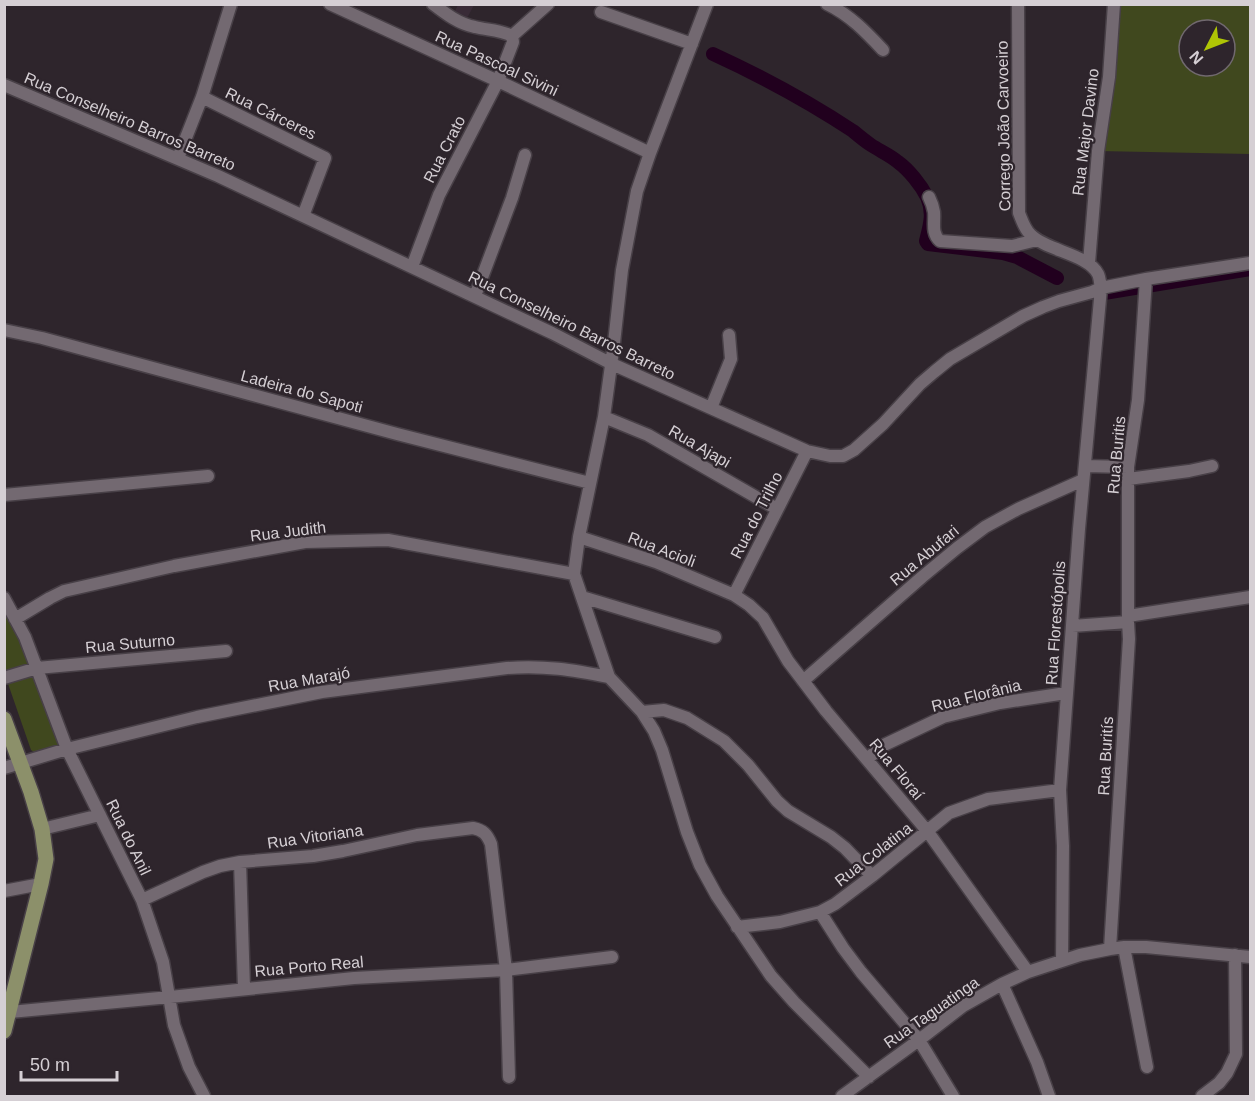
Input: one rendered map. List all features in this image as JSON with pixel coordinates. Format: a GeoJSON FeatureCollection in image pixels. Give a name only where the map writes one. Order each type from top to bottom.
{"type":"FeatureCollection","features":[{"type":"Feature","properties":{"kind":"main road"},"geometry":{"type":"LineString","coordinates":[[4,719],[31,792],[42,829],[46,859],[4,1031]]}},
{"type":"Feature","properties":{"kind":"street"},"geometry":{"type":"LineString","coordinates":[[178,158],[202,97],[231,4]]}},
{"type":"Feature","properties":{"kind":"street","name":"Rua Pascoal Sivini"},"geometry":{"type":"LineString","coordinates":[[330,4],[650,153]]}},
{"type":"Feature","properties":{"kind":"street"},"geometry":{"type":"LineString","coordinates":[[433,4],[451,18],[472,27],[512,36],[548,4]]}},
{"type":"Feature","properties":{"kind":"street"},"geometry":{"type":"LineString","coordinates":[[707,4],[637,191],[626,247],[604,417],[579,537],[574,574],[609,677],[642,712],[654,731],[687,832],[700,865],[717,896],[771,976],[869,1077]]}},
{"type":"Feature","properties":{"kind":"street"},"geometry":{"type":"LineString","coordinates":[[827,4],[857,24],[883,50]]}},
{"type":"Feature","properties":{"kind":"street","name":"Corrego João Carvoeiro"},"geometry":{"type":"LineString","coordinates":[[1018,4],[1019,213],[1023,224],[1037,240]]}},
{"type":"Feature","properties":{"kind":"street","name":"Rua Major Davino"},"geometry":{"type":"LineString","coordinates":[[1089,263],[1098,151],[1109,76],[1114,4]]}},
{"type":"Feature","properties":{"kind":"street"},"geometry":{"type":"LineString","coordinates":[[601,12],[692,44]]}},
{"type":"Feature","properties":{"kind":"street","name":"Rua Crato"},"geometry":{"type":"LineString","coordinates":[[412,267],[439,195],[498,81],[511,49],[512,36]]}},
{"type":"Feature","properties":{"kind":"street","name":"Rua Conselheiro Barros Barreto"},"geometry":{"type":"LineString","coordinates":[[4,85],[218,176],[475,296],[612,364],[807,451],[830,456],[843,456],[854,450],[883,424],[920,384],[950,359],[1023,316],[1059,301],[1101,288],[1146,285],[1251,262]]}},
{"type":"Feature","properties":{"kind":"street","name":"Rua Cárceres"},"geometry":{"type":"LineString","coordinates":[[202,97],[325,158],[303,216]]}},
{"type":"Feature","properties":{"kind":"street"},"geometry":{"type":"LineString","coordinates":[[475,296],[512,198],[525,155]]}},
{"type":"Feature","properties":{"kind":"street"},"geometry":{"type":"LineString","coordinates":[[929,196],[934,213],[934,232],[940,240],[1012,246],[1037,240],[1089,263],[1098,274],[1101,288]]}},
{"type":"Feature","properties":{"kind":"street","name":"Rua Buritis"},"geometry":{"type":"LineString","coordinates":[[1128,619],[1128,473],[1138,400],[1146,285]]}},
{"type":"Feature","properties":{"kind":"street","name":"Rua Florestópolis"},"geometry":{"type":"LineString","coordinates":[[1062,961],[1064,846],[1060,790],[1083,480],[1101,288]]}},
{"type":"Feature","properties":{"kind":"street","name":"Ladeira do Sapoti"},"geometry":{"type":"LineString","coordinates":[[4,330],[42,338],[386,431],[590,483]]}},
{"type":"Feature","properties":{"kind":"street"},"geometry":{"type":"LineString","coordinates":[[711,408],[730,358],[729,335]]}},
{"type":"Feature","properties":{"kind":"street","name":"Rua Ajapi"},"geometry":{"type":"LineString","coordinates":[[604,417],[648,435],[777,509]]}},
{"type":"Feature","properties":{"kind":"street","name":"Rua do Trilho"},"geometry":{"type":"LineString","coordinates":[[734,595],[807,451]]}},
{"type":"Feature","properties":{"kind":"street"},"geometry":{"type":"LineString","coordinates":[[1085,466],[1128,473],[1189,471],[1212,466]]}},
{"type":"Feature","properties":{"kind":"street"},"geometry":{"type":"LineString","coordinates":[[4,495],[208,476]]}},
{"type":"Feature","properties":{"kind":"street","name":"Rua Abufari"},"geometry":{"type":"LineString","coordinates":[[803,681],[922,577],[985,527],[1018,508],[1083,480]]}},
{"type":"Feature","properties":{"kind":"street","name":"Rua Acioli"},"geometry":{"type":"LineString","coordinates":[[579,537],[656,562],[734,595]]}},
{"type":"Feature","properties":{"kind":"street","name":"Rua Judith"},"geometry":{"type":"LineString","coordinates":[[15,620],[64,591],[174,566],[305,542],[388,540],[574,574]]}},
{"type":"Feature","properties":{"kind":"street","name":"Rua Floraí"},"geometry":{"type":"LineString","coordinates":[[734,595],[763,618],[788,661],[826,711],[928,832],[1028,972]]}},
{"type":"Feature","properties":{"kind":"street"},"geometry":{"type":"LineString","coordinates":[[582,597],[715,637]]}},
{"type":"Feature","properties":{"kind":"street"},"geometry":{"type":"LineString","coordinates":[[1072,626],[1128,619],[1251,597]]}},
{"type":"Feature","properties":{"kind":"street","name":"Rua do Anil"},"geometry":{"type":"LineString","coordinates":[[4,598],[25,637],[67,749],[142,900],[163,963],[174,1025],[189,1067],[204,1096]]}},
{"type":"Feature","properties":{"kind":"street","name":"Rua Buritís"},"geometry":{"type":"LineString","coordinates":[[1110,949],[1128,619]]}},
{"type":"Feature","properties":{"kind":"street","name":"Rua Suturno"},"geometry":{"type":"LineString","coordinates":[[4,678],[37,668],[226,651]]}},
{"type":"Feature","properties":{"kind":"street","name":"Rua Marajó"},"geometry":{"type":"LineString","coordinates":[[4,768],[67,749],[197,717],[321,692],[534,666],[609,677]]}},
{"type":"Feature","properties":{"kind":"street","name":"Rua Florânia"},"geometry":{"type":"LineString","coordinates":[[867,759],[884,745],[943,717],[999,704],[1066,693]]}},
{"type":"Feature","properties":{"kind":"street"},"geometry":{"type":"LineString","coordinates":[[642,712],[664,710],[687,718],[724,741],[748,765],[777,801],[788,811],[845,848],[872,876]]}},
{"type":"Feature","properties":{"kind":"street","name":"Rua Colatina"},"geometry":{"type":"LineString","coordinates":[[736,927],[780,922],[820,912],[835,904],[949,813],[988,799],[1060,790]]}},
{"type":"Feature","properties":{"kind":"street"},"geometry":{"type":"LineString","coordinates":[[42,829],[100,815]]}},
{"type":"Feature","properties":{"kind":"street","name":"Rua Vitoriana"},"geometry":{"type":"LineString","coordinates":[[142,900],[220,866],[240,862],[313,856],[417,835],[473,828],[482,830],[490,844],[506,970]]}},
{"type":"Feature","properties":{"kind":"street"},"geometry":{"type":"LineString","coordinates":[[240,862],[244,988]]}},
{"type":"Feature","properties":{"kind":"street"},"geometry":{"type":"LineString","coordinates":[[4,891],[41,884]]}},
{"type":"Feature","properties":{"kind":"street"},"geometry":{"type":"LineString","coordinates":[[820,912],[855,964],[919,1040],[953,1096]]}},
{"type":"Feature","properties":{"kind":"street"},"geometry":{"type":"LineString","coordinates":[[1124,947],[1147,1067]]}},
{"type":"Feature","properties":{"kind":"street","name":"Rua Taguatinga"},"geometry":{"type":"LineString","coordinates":[[842,1096],[963,1006],[1028,972],[1080,955],[1124,947],[1251,957]]}},
{"type":"Feature","properties":{"kind":"street"},"geometry":{"type":"LineString","coordinates":[[1202,1096],[1219,1083],[1227,1073],[1236,1054],[1235,955]]}},
{"type":"Feature","properties":{"kind":"street","name":"Rua Porto Real"},"geometry":{"type":"LineString","coordinates":[[10,1012],[354,978],[506,970],[612,957]]}},
{"type":"Feature","properties":{"kind":"street"},"geometry":{"type":"LineString","coordinates":[[506,970],[509,1077]]}},
{"type":"Feature","properties":{"kind":"street"},"geometry":{"type":"LineString","coordinates":[[1002,984],[1037,1062],[1049,1096]]}},
{"type":"Feature","properties":{"kind":"shaded area"},"geometry":{"type":"Polygon","coordinates":[[[458,5],[474,5],[465,22],[453,15],[458,5]]]}},
{"type":"Feature","properties":{"kind":"green space"},"geometry":{"type":"Polygon","coordinates":[[[1114,5],[1250,5],[1250,154],[1098,151],[1114,5]]]}},
{"type":"Feature","properties":{"kind":"green space"},"geometry":{"type":"Polygon","coordinates":[[[5,613],[22,644],[61,745],[35,753],[31,750],[5,675],[5,613]]]}},
{"type":"Feature","properties":{"kind":"waterway"},"geometry":{"type":"LineString","coordinates":[[713,54],[767,80],[819,110],[902,165],[918,183],[929,203],[931,219],[926,241],[928,244],[1003,253],[1017,257],[1057,278]]}},
{"type":"Feature","properties":{"kind":"waterway"},"geometry":{"type":"LineString","coordinates":[[1104,293],[1250,269]]}}]}
